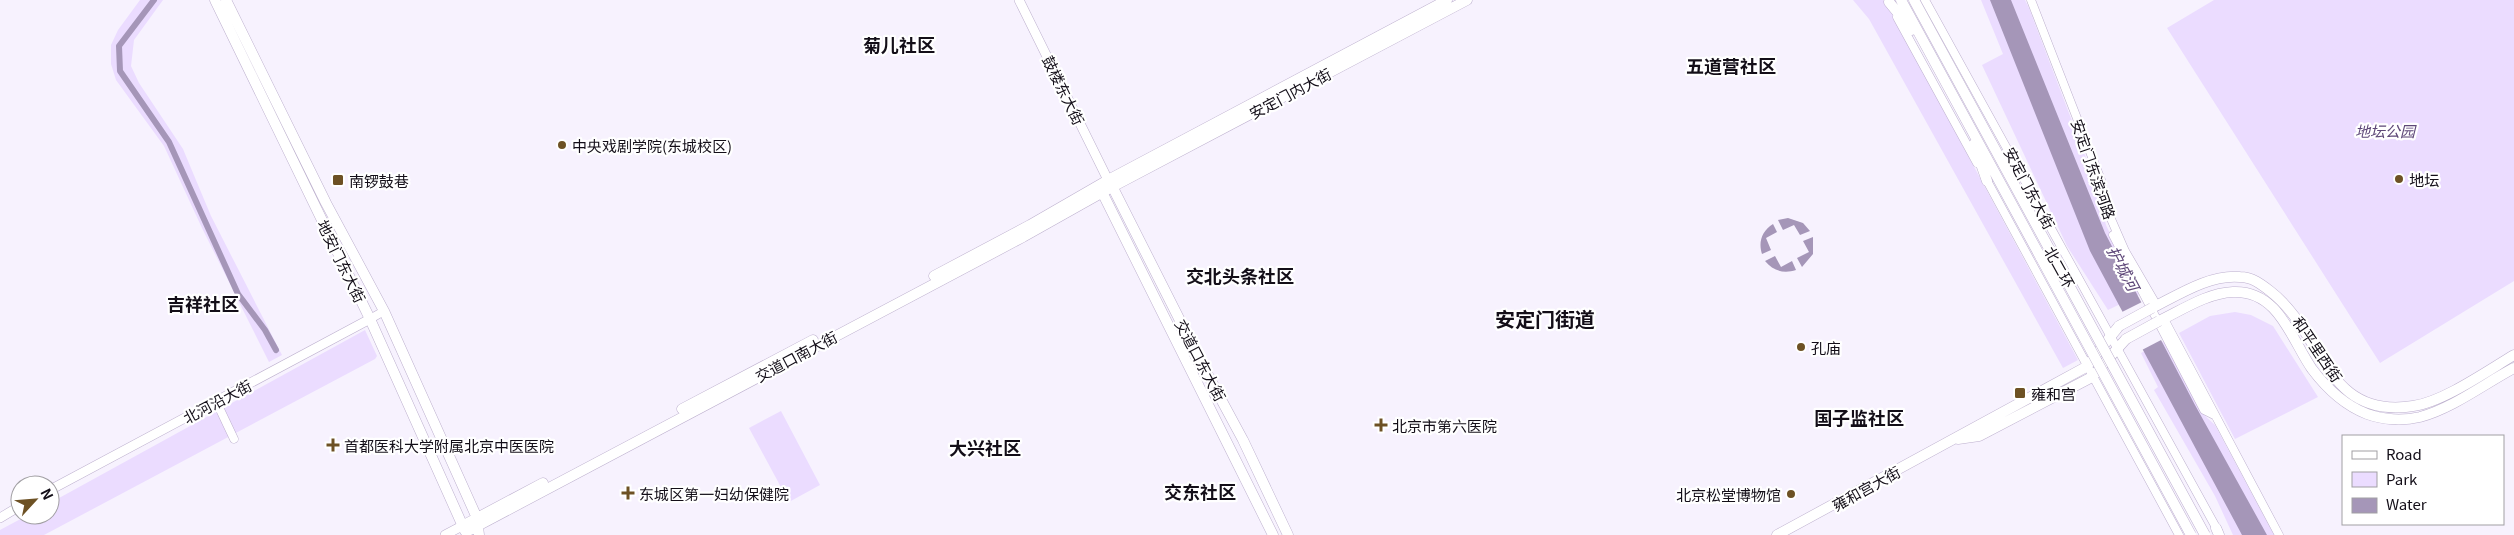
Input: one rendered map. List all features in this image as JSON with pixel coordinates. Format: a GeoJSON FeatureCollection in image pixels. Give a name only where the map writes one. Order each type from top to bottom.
{"type":"FeatureCollection","features":[{"type":"Feature","properties":{"kind":"main road","name":"地安门东大街"},"geometry":{"type":"LineString","coordinates":[[215,0],[370,319],[464,532]]}},
{"type":"Feature","properties":{"kind":"main road","name":"地安门东大街"},"geometry":{"type":"LineString","coordinates":[[226,0],[326,203],[384,311],[478,526]]}},
{"type":"Feature","properties":{"kind":"main road","name":"鼓楼东大街"},"geometry":{"type":"LineString","coordinates":[[1019,0],[1110,183]]}},
{"type":"Feature","properties":{"kind":"main road","name":"安定门内大街"},"geometry":{"type":"LineString","coordinates":[[1110,183],[1447,0]]}},
{"type":"Feature","properties":{"kind":"main road","name":"安定门内大街"},"geometry":{"type":"LineString","coordinates":[[1110,183],[1467,0]]}},
{"type":"Feature","properties":{"kind":"main road","name":"北二环"},"geometry":{"type":"LineString","coordinates":[[1901,0],[1966,116],[2191,535]]}},
{"type":"Feature","properties":{"kind":"main road","name":"北二环"},"geometry":{"type":"LineString","coordinates":[[1914,0],[2205,535]]}},
{"type":"Feature","properties":{"kind":"main road"},"geometry":{"type":"LineString","coordinates":[[1923,0],[1934,38]]}},
{"type":"Feature","properties":{"kind":"main road"},"geometry":{"type":"LineString","coordinates":[[1888,1],[1924,44]]}},
{"type":"Feature","properties":{"kind":"main road"},"geometry":{"type":"LineString","coordinates":[[1966,116],[1987,181]]}},
{"type":"Feature","properties":{"kind":"main road","name":"交道口南大街"},"geometry":{"type":"LineString","coordinates":[[478,526],[1023,238],[1102,192],[1110,183]]}},
{"type":"Feature","properties":{"kind":"main road","name":"交道口南大街"},"geometry":{"type":"LineString","coordinates":[[478,526],[1110,183]]}},
{"type":"Feature","properties":{"kind":"main road","name":"交道口东大街"},"geometry":{"type":"LineString","coordinates":[[1110,183],[1210,381],[1243,440],[1288,535]]}},
{"type":"Feature","properties":{"kind":"main road","name":"交道口东大街"},"geometry":{"type":"LineString","coordinates":[[1102,192],[1273,535]]}},
{"type":"Feature","properties":{"kind":"main road","name":"和平里西街"},"geometry":{"type":"LineString","coordinates":[[2111,336],[2119,326],[2154,307],[2216,279],[2239,276],[2251,278],[2282,300],[2296,315],[2333,378],[2352,395],[2370,404],[2393,407],[2413,406],[2434,400],[2514,355]]}},
{"type":"Feature","properties":{"kind":"main road","name":"和平里西街"},"geometry":{"type":"LineString","coordinates":[[2092,377],[2126,340],[2162,320],[2218,294],[2234,292],[2259,298],[2282,316],[2312,368],[2331,392],[2353,408],[2378,418],[2417,417],[2435,412],[2514,368]]}},
{"type":"Feature","properties":{"kind":"main road","name":"北河沿大街"},"geometry":{"type":"LineString","coordinates":[[60,485],[370,319]]}},
{"type":"Feature","properties":{"kind":"main road"},"geometry":{"type":"LineString","coordinates":[[2086,367],[2111,336]]}},
{"type":"Feature","properties":{"kind":"main road","name":"雍和宫大街"},"geometry":{"type":"LineString","coordinates":[[1777,535],[1955,440],[1973,427],[2086,367]]}},
{"type":"Feature","properties":{"kind":"main road","name":"雍和宫大街"},"geometry":{"type":"LineString","coordinates":[[1955,440],[1980,436],[2092,377]]}},
{"type":"Feature","properties":{"kind":"main road"},"geometry":{"type":"LineString","coordinates":[[445,535],[464,532],[478,526]]}},
{"type":"Feature","properties":{"kind":"street","name":"安定门东大街"},"geometry":{"type":"LineString","coordinates":[[1923,0],[2111,336],[2218,533]]}},
{"type":"Feature","properties":{"kind":"street","name":"安定门东滨河路"},"geometry":{"type":"LineString","coordinates":[[2031,0],[2101,180],[2108,212],[2125,251],[2154,307]]}},
{"type":"Feature","properties":{"kind":"street"},"geometry":{"type":"LineString","coordinates":[[1888,1],[2179,535]]}},
{"type":"Feature","properties":{"kind":"street"},"geometry":{"type":"LineString","coordinates":[[2108,212],[2109,226],[2118,249],[2204,410],[2214,415]]}},
{"type":"Feature","properties":{"kind":"street"},"geometry":{"type":"LineString","coordinates":[[2035,273],[2067,257]]}},
{"type":"Feature","properties":{"kind":"street","name":"北河沿大街"},"geometry":{"type":"LineString","coordinates":[[370,319],[384,311]]}},
{"type":"Feature","properties":{"kind":"street"},"geometry":{"type":"LineString","coordinates":[[2162,320],[2279,535]]}},
{"type":"Feature","properties":{"kind":"street"},"geometry":{"type":"LineString","coordinates":[[216,401],[234,439]]}},
{"type":"Feature","properties":{"kind":"street"},"geometry":{"type":"LineString","coordinates":[[2167,514],[2199,498]]}},
{"type":"Feature","properties":{"kind":"green space"},"geometry":{"type":"Polygon","coordinates":[[[140,0],[163,0],[134,40],[131,66],[139,83],[183,149],[211,216],[282,355],[269,362],[202,228],[164,146],[116,80],[111,64],[111,45],[118,30],[140,0]]]}},
{"type":"Feature","properties":{"kind":"green space"},"geometry":{"type":"Polygon","coordinates":[[[1853,0],[1883,0],[1886,3],[2078,360],[2063,368],[1869,19],[1853,0]]]}},
{"type":"Feature","properties":{"kind":"green space"},"geometry":{"type":"Polygon","coordinates":[[[1981,0],[2025,0],[2029,8],[2093,176],[2106,225],[2139,295],[2108,310],[2067,246],[1982,65],[2003,54],[1981,0]]]}},
{"type":"Feature","properties":{"kind":"green space","name":"地坛公园"},"geometry":{"type":"Polygon","coordinates":[[[2214,0],[2514,0],[2514,281],[2380,363],[2167,28],[2214,0]]]}},
{"type":"Feature","properties":{"kind":"green space"},"geometry":{"type":"Polygon","coordinates":[[[2235,312],[2251,315],[2273,326],[2318,397],[2235,439],[2179,333],[2210,316],[2235,312]]]}},
{"type":"Feature","properties":{"kind":"green space"},"geometry":{"type":"Polygon","coordinates":[[[365,330],[377,356],[375,359],[44,535],[0,535],[0,530],[10,525],[60,525],[60,498],[365,330]]]}},
{"type":"Feature","properties":{"kind":"green space"},"geometry":{"type":"Polygon","coordinates":[[[2164,341],[2203,414],[2215,425],[2274,535],[2233,535],[2215,496],[2154,390],[2158,387],[2141,353],[2164,341]]]}},
{"type":"Feature","properties":{"kind":"green space"},"geometry":{"type":"Polygon","coordinates":[[[781,411],[820,485],[789,502],[749,428],[781,411]]]}},
{"type":"Feature","properties":{"kind":"water"},"geometry":{"type":"Polygon","coordinates":[[[1990,0],[2011,0],[2105,233],[2195,405],[2267,535],[2242,535],[2090,251],[1990,0]]]}},
{"type":"Feature","properties":{"kind":"water"},"geometry":{"type":"Polygon","coordinates":[[[1788,218],[1803,223],[1810,231],[1800,235],[1794,225],[1783,230],[1778,220],[1788,218]]]}},
{"type":"Feature","properties":{"kind":"water"},"geometry":{"type":"Polygon","coordinates":[[[1773,224],[1777,232],[1766,238],[1771,250],[1762,254],[1760,245],[1762,237],[1773,224]]]}},
{"type":"Feature","properties":{"kind":"water"},"geometry":{"type":"Polygon","coordinates":[[[1813,237],[1813,254],[1802,267],[1797,258],[1809,252],[1803,241],[1813,237]]]}},
{"type":"Feature","properties":{"kind":"water"},"geometry":{"type":"Polygon","coordinates":[[[1775,256],[1781,267],[1792,261],[1796,270],[1783,272],[1775,269],[1765,261],[1775,256]]]}},
{"type":"Feature","properties":{"kind":"pier"},"geometry":{"type":"Polygon","coordinates":[[[2144,301],[2163,339],[2140,351],[2120,313],[2144,301]]]}},
{"type":"Feature","properties":{"kind":"waterway"},"geometry":{"type":"LineString","coordinates":[[154,0],[119,46],[120,71],[169,142],[238,294],[265,330],[276,350]]}},
{"type":"Feature","properties":{"kind":"place","name":"中央戏剧学院(东城校区)"},"geometry":{"type":"Point","coordinates":[562,145]}},
{"type":"Feature","properties":{"kind":"place","name":"地坛"},"geometry":{"type":"Point","coordinates":[2399,179]}},
{"type":"Feature","properties":{"kind":"place","name":"南锣鼓巷"},"geometry":{"type":"Point","coordinates":[338,180]}},
{"type":"Feature","properties":{"kind":"place","name":"孔庙"},"geometry":{"type":"Point","coordinates":[1801,347]}},
{"type":"Feature","properties":{"kind":"place","name":"雍和宫"},"geometry":{"type":"Point","coordinates":[2020,393]}},
{"type":"Feature","properties":{"kind":"place","name":"北京市第六医院"},"geometry":{"type":"Point","coordinates":[1381,425]}},
{"type":"Feature","properties":{"kind":"place","name":"首都医科大学附属北京中医医院"},"geometry":{"type":"Point","coordinates":[333,445]}},
{"type":"Feature","properties":{"kind":"place","name":"东城区第一妇幼保健院"},"geometry":{"type":"Point","coordinates":[628,493]}},
{"type":"Feature","properties":{"kind":"place","name":"北京松堂博物馆"},"geometry":{"type":"Point","coordinates":[1791,494]}},
{"type":"Feature","properties":{"kind":"district","name":"菊儿社区"},"geometry":{"type":"Point","coordinates":[899,44]}},
{"type":"Feature","properties":{"kind":"district","name":"五道营社区"},"geometry":{"type":"Point","coordinates":[1731,65]}},
{"type":"Feature","properties":{"kind":"district","name":"交北头条社区"},"geometry":{"type":"Point","coordinates":[1240,275]}},
{"type":"Feature","properties":{"kind":"district","name":"吉祥社区"},"geometry":{"type":"Point","coordinates":[203,303]}},
{"type":"Feature","properties":{"kind":"district","name":"安定门街道"},"geometry":{"type":"Point","coordinates":[1545,318]}},
{"type":"Feature","properties":{"kind":"district","name":"国子监社区"},"geometry":{"type":"Point","coordinates":[1859,417]}},
{"type":"Feature","properties":{"kind":"district","name":"大兴社区"},"geometry":{"type":"Point","coordinates":[985,447]}},
{"type":"Feature","properties":{"kind":"district","name":"交东社区"},"geometry":{"type":"Point","coordinates":[1200,491]}},
{"type":"Feature","properties":{"kind":"water label","name":"护城河"},"geometry":{"type":"Point","coordinates":[2124,268]}}]}
